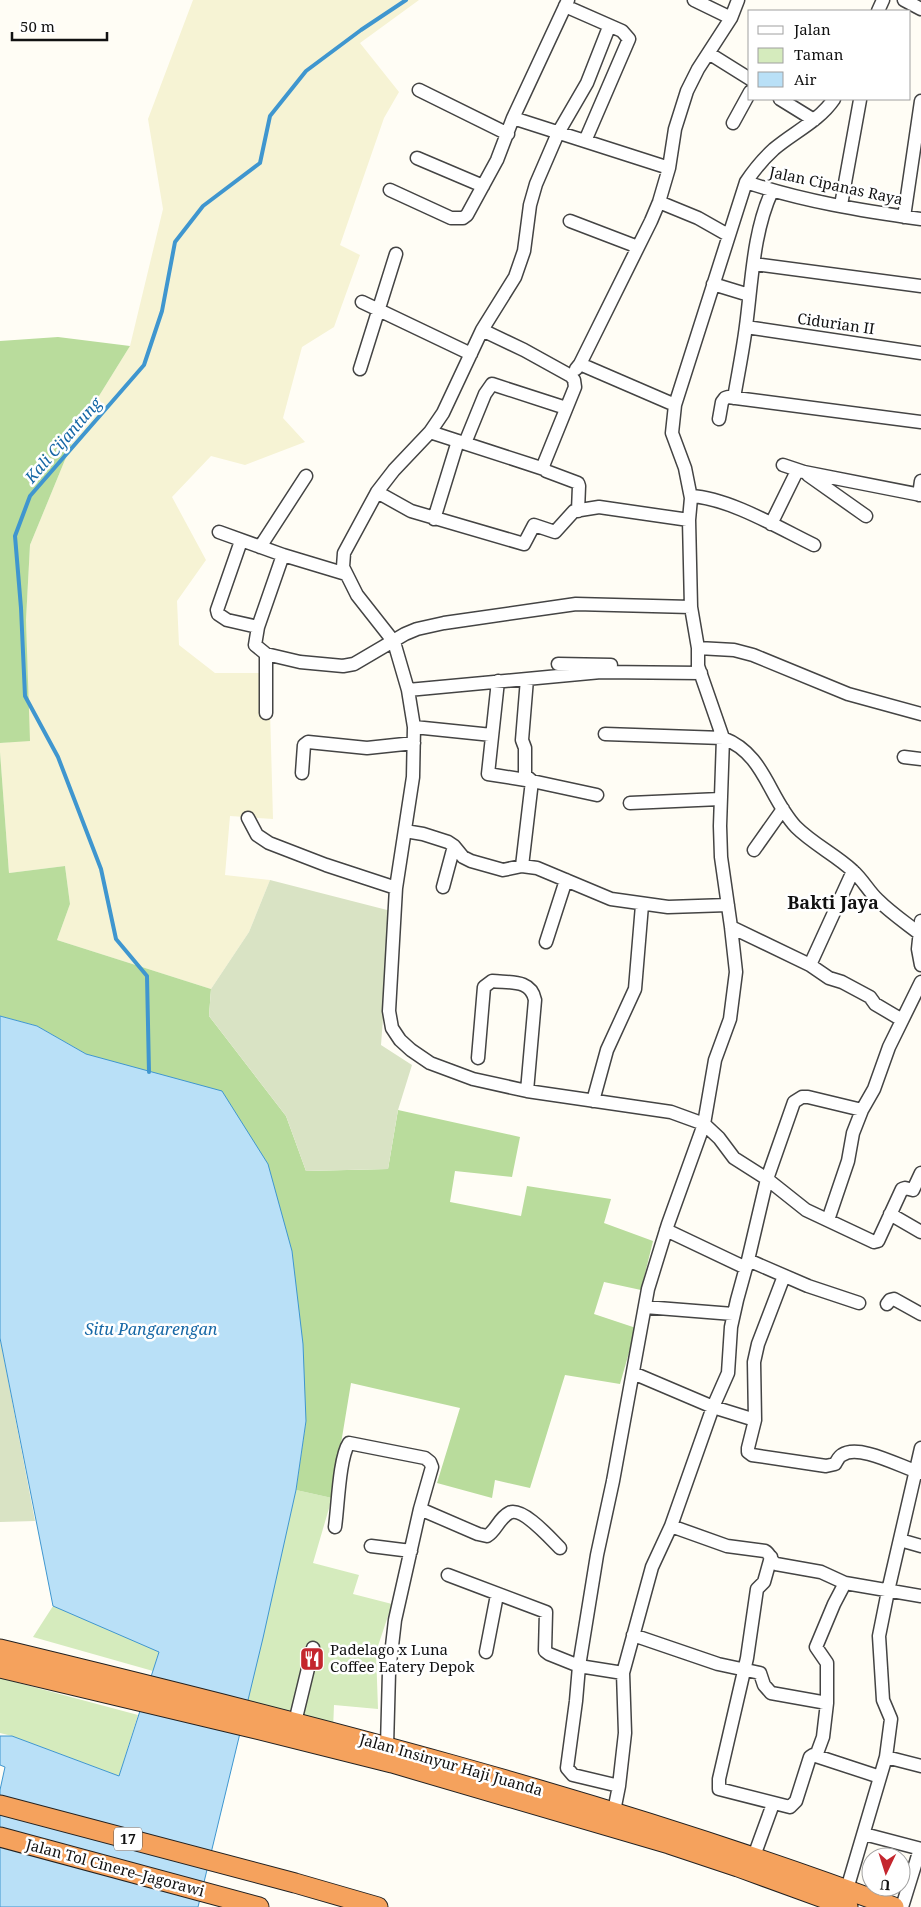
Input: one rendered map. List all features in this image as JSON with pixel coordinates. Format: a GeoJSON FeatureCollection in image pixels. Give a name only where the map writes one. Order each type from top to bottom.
{"type":"FeatureCollection","features":[{"type":"Feature","properties":{"kind":"highway","name":"Jalan Insinyur Haji Juanda"},"geometry":{"type":"LineString","coordinates":[[0,1649],[108,1684],[256,1720],[392,1763],[848,1898],[894,1907]]}},
{"type":"Feature","properties":{"kind":"highway","name":"Jalan Insinyur Haji Juanda"},"geometry":{"type":"LineString","coordinates":[[0,1668],[108,1684]]}},
{"type":"Feature","properties":{"kind":"highway","name":"Jalan Insinyur Haji Juanda"},"geometry":{"type":"LineString","coordinates":[[256,1720],[295,1722],[387,1746],[614,1811],[754,1856],[848,1898]]}},
{"type":"Feature","properties":{"kind":"highway","name":"Jalan Tol Cinere–Jagorawi"},"geometry":{"type":"LineString","coordinates":[[0,1805],[378,1907]]}},
{"type":"Feature","properties":{"kind":"highway","name":"Jalan Tol Cinere–Jagorawi"},"geometry":{"type":"LineString","coordinates":[[0,1837],[255,1906]]}},
{"type":"Feature","properties":{"kind":"street"},"geometry":{"type":"LineString","coordinates":[[694,0],[731,18]]}},
{"type":"Feature","properties":{"kind":"street"},"geometry":{"type":"LineString","coordinates":[[571,376],[580,364],[659,202],[669,168],[675,129],[687,91],[698,69],[710,54],[731,18],[738,0]]}},
{"type":"Feature","properties":{"kind":"street"},"geometry":{"type":"LineString","coordinates":[[904,0],[921,9]]}},
{"type":"Feature","properties":{"kind":"street"},"geometry":{"type":"LineString","coordinates":[[390,190],[458,219],[467,215],[497,160],[513,118],[566,3],[625,33],[629,38],[629,42],[584,141]]}},
{"type":"Feature","properties":{"kind":"street"},"geometry":{"type":"LineString","coordinates":[[610,27],[586,83],[558,133],[536,184],[530,205],[522,260],[515,277],[482,330],[443,413],[430,432],[394,470],[377,492],[344,553],[343,567],[357,594],[394,642],[408,690],[414,727],[413,778],[396,888],[389,1010],[392,1028],[400,1040],[430,1063],[474,1079],[527,1091],[671,1112],[704,1124],[719,1138],[734,1158],[767,1179],[806,1210],[874,1242],[878,1241],[902,1189],[913,1190],[921,1173]]}},
{"type":"Feature","properties":{"kind":"street"},"geometry":{"type":"LineString","coordinates":[[710,54],[748,79]]}},
{"type":"Feature","properties":{"kind":"street"},"geometry":{"type":"LineString","coordinates":[[419,90],[508,134]]}},
{"type":"Feature","properties":{"kind":"street"},"geometry":{"type":"LineString","coordinates":[[733,122],[748,96]]}},
{"type":"Feature","properties":{"kind":"street"},"geometry":{"type":"LineString","coordinates":[[782,100],[814,120]]}},
{"type":"Feature","properties":{"kind":"street"},"geometry":{"type":"LineString","coordinates":[[619,1786],[574,1775],[566,1768],[576,1701],[578,1666],[597,1555],[613,1481],[648,1289],[666,1230],[704,1124],[715,1060],[730,1019],[736,972],[732,927],[721,857],[722,738],[700,670],[691,607],[689,520],[691,496],[685,468],[672,433],[675,405],[746,182],[754,170],[774,149],[824,112],[833,100]]}},
{"type":"Feature","properties":{"kind":"street"},"geometry":{"type":"LineString","coordinates":[[841,206],[860,100]]}},
{"type":"Feature","properties":{"kind":"street"},"geometry":{"type":"LineString","coordinates":[[904,217],[921,101]]}},
{"type":"Feature","properties":{"kind":"street"},"geometry":{"type":"LineString","coordinates":[[513,118],[669,168]]}},
{"type":"Feature","properties":{"kind":"street"},"geometry":{"type":"LineString","coordinates":[[417,158],[483,186]]}},
{"type":"Feature","properties":{"kind":"street","name":"Jalan Cipanas Raya"},"geometry":{"type":"LineString","coordinates":[[746,182],[772,191],[841,206],[921,220]]}},
{"type":"Feature","properties":{"kind":"street"},"geometry":{"type":"LineString","coordinates":[[734,398],[763,214],[772,191]]}},
{"type":"Feature","properties":{"kind":"street"},"geometry":{"type":"LineString","coordinates":[[659,202],[698,218],[728,235]]}},
{"type":"Feature","properties":{"kind":"street"},"geometry":{"type":"LineString","coordinates":[[570,221],[638,247]]}},
{"type":"Feature","properties":{"kind":"street"},"geometry":{"type":"LineString","coordinates":[[360,370],[396,254]]}},
{"type":"Feature","properties":{"kind":"street"},"geometry":{"type":"LineString","coordinates":[[754,264],[921,286]]}},
{"type":"Feature","properties":{"kind":"street"},"geometry":{"type":"LineString","coordinates":[[713,284],[749,296]]}},
{"type":"Feature","properties":{"kind":"street"},"geometry":{"type":"LineString","coordinates":[[362,302],[471,354]]}},
{"type":"Feature","properties":{"kind":"street","name":"Cidurian II"},"geometry":{"type":"LineString","coordinates":[[746,327],[921,353]]}},
{"type":"Feature","properties":{"kind":"street"},"geometry":{"type":"LineString","coordinates":[[482,330],[524,350],[571,376],[574,380],[575,387],[544,462],[544,469]]}},
{"type":"Feature","properties":{"kind":"street"},"geometry":{"type":"LineString","coordinates":[[580,364],[675,405]]}},
{"type":"Feature","properties":{"kind":"street"},"geometry":{"type":"LineString","coordinates":[[434,518],[461,442],[492,384],[566,408]]}},
{"type":"Feature","properties":{"kind":"street"},"geometry":{"type":"LineString","coordinates":[[719,419],[724,398],[734,398],[921,422]]}},
{"type":"Feature","properties":{"kind":"street"},"geometry":{"type":"LineString","coordinates":[[430,432],[544,469],[578,483],[580,486],[578,511]]}},
{"type":"Feature","properties":{"kind":"street"},"geometry":{"type":"LineString","coordinates":[[783,465],[800,472],[866,516]]}},
{"type":"Feature","properties":{"kind":"street"},"geometry":{"type":"LineString","coordinates":[[771,524],[800,472]]}},
{"type":"Feature","properties":{"kind":"street"},"geometry":{"type":"LineString","coordinates":[[800,472],[920,495],[921,481]]}},
{"type":"Feature","properties":{"kind":"street"},"geometry":{"type":"LineString","coordinates":[[260,547],[306,476]]}},
{"type":"Feature","properties":{"kind":"street"},"geometry":{"type":"LineString","coordinates":[[377,492],[410,511],[524,544],[534,524],[555,532],[571,513],[599,507],[689,520]]}},
{"type":"Feature","properties":{"kind":"street"},"geometry":{"type":"LineString","coordinates":[[691,496],[708,498],[729,504],[814,544]]}},
{"type":"Feature","properties":{"kind":"street"},"geometry":{"type":"LineString","coordinates":[[219,532],[240,541],[346,574]]}},
{"type":"Feature","properties":{"kind":"street"},"geometry":{"type":"LineString","coordinates":[[240,541],[217,610],[218,614],[227,620],[258,627]]}},
{"type":"Feature","properties":{"kind":"street"},"geometry":{"type":"LineString","coordinates":[[283,555],[258,627],[256,645],[266,654],[300,662],[343,666],[354,664],[406,634],[430,625],[576,604],[691,607]]}},
{"type":"Feature","properties":{"kind":"street"},"geometry":{"type":"LineString","coordinates":[[698,648],[734,650],[753,655],[848,694],[921,714]]}},
{"type":"Feature","properties":{"kind":"street"},"geometry":{"type":"LineString","coordinates":[[266,654],[266,713]]}},
{"type":"Feature","properties":{"kind":"street"},"geometry":{"type":"LineString","coordinates":[[558,664],[700,670]]}},
{"type":"Feature","properties":{"kind":"street"},"geometry":{"type":"LineString","coordinates":[[408,690],[601,672],[700,670]]}},
{"type":"Feature","properties":{"kind":"street"},"geometry":{"type":"LineString","coordinates":[[527,679],[522,740],[525,748],[525,775],[532,781]]}},
{"type":"Feature","properties":{"kind":"street"},"geometry":{"type":"LineString","coordinates":[[498,681],[488,774],[597,795]]}},
{"type":"Feature","properties":{"kind":"street"},"geometry":{"type":"LineString","coordinates":[[414,727],[492,735]]}},
{"type":"Feature","properties":{"kind":"street"},"geometry":{"type":"LineString","coordinates":[[605,734],[722,738],[742,747],[761,770],[783,809],[796,827],[853,871],[878,900],[920,928],[918,949],[921,965]]}},
{"type":"Feature","properties":{"kind":"street"},"geometry":{"type":"LineString","coordinates":[[302,773],[304,745],[308,742],[367,748],[414,743]]}},
{"type":"Feature","properties":{"kind":"street"},"geometry":{"type":"LineString","coordinates":[[904,758],[921,758]]}},
{"type":"Feature","properties":{"kind":"street"},"geometry":{"type":"LineString","coordinates":[[522,866],[532,781]]}},
{"type":"Feature","properties":{"kind":"street"},"geometry":{"type":"LineString","coordinates":[[630,803],[720,799]]}},
{"type":"Feature","properties":{"kind":"street"},"geometry":{"type":"LineString","coordinates":[[754,850],[783,809]]}},
{"type":"Feature","properties":{"kind":"street"},"geometry":{"type":"LineString","coordinates":[[248,818],[257,835],[269,843],[326,865],[396,888]]}},
{"type":"Feature","properties":{"kind":"street"},"geometry":{"type":"LineString","coordinates":[[405,830],[434,837],[454,846],[463,857],[496,869],[510,870],[522,866],[537,868],[611,900],[668,907],[728,905]]}},
{"type":"Feature","properties":{"kind":"street"},"geometry":{"type":"LineString","coordinates":[[443,887],[454,846]]}},
{"type":"Feature","properties":{"kind":"street"},"geometry":{"type":"LineString","coordinates":[[810,965],[853,871]]}},
{"type":"Feature","properties":{"kind":"street"},"geometry":{"type":"LineString","coordinates":[[546,942],[566,880]]}},
{"type":"Feature","properties":{"kind":"street"},"geometry":{"type":"LineString","coordinates":[[593,1101],[607,1050],[635,989],[642,905]]}},
{"type":"Feature","properties":{"kind":"street"},"geometry":{"type":"LineString","coordinates":[[732,927],[810,965],[829,978],[842,982],[870,997],[875,1004],[902,1020]]}},
{"type":"Feature","properties":{"kind":"street"},"geometry":{"type":"LineString","coordinates":[[478,1058],[484,987],[492,981],[520,983],[529,986],[534,992],[535,1000],[527,1091]]}},
{"type":"Feature","properties":{"kind":"street"},"geometry":{"type":"LineString","coordinates":[[828,1220],[848,1161],[853,1133],[862,1110],[874,1089],[889,1047],[921,982]]}},
{"type":"Feature","properties":{"kind":"street"},"geometry":{"type":"LineString","coordinates":[[614,1811],[625,1733],[623,1673],[652,1567],[671,1526],[713,1407],[728,1373],[733,1314],[767,1179],[794,1102],[798,1098],[808,1097],[862,1110]]}},
{"type":"Feature","properties":{"kind":"street"},"geometry":{"type":"LineString","coordinates":[[890,1214],[921,1232]]}},
{"type":"Feature","properties":{"kind":"street"},"geometry":{"type":"LineString","coordinates":[[666,1230],[747,1264],[859,1302]]}},
{"type":"Feature","properties":{"kind":"street"},"geometry":{"type":"LineString","coordinates":[[784,1276],[758,1344],[754,1362],[755,1420],[748,1452],[752,1455],[826,1466],[834,1464],[840,1455],[844,1453],[856,1452],[877,1456],[918,1472]]}},
{"type":"Feature","properties":{"kind":"street"},"geometry":{"type":"LineString","coordinates":[[887,1304],[890,1300],[894,1299],[921,1314]]}},
{"type":"Feature","properties":{"kind":"street"},"geometry":{"type":"LineString","coordinates":[[645,1307],[733,1314]]}},
{"type":"Feature","properties":{"kind":"street"},"geometry":{"type":"LineString","coordinates":[[633,1373],[713,1407],[755,1420]]}},
{"type":"Feature","properties":{"kind":"street"},"geometry":{"type":"LineString","coordinates":[[335,1527],[343,1461],[349,1443],[425,1458],[430,1462],[432,1467],[420,1509],[391,1642],[387,1702],[387,1746]]}},
{"type":"Feature","properties":{"kind":"street"},"geometry":{"type":"LineString","coordinates":[[848,1898],[886,1757],[891,1719],[883,1700],[879,1636],[900,1540],[918,1472],[921,1448]]}},
{"type":"Feature","properties":{"kind":"street"},"geometry":{"type":"LineString","coordinates":[[420,1509],[478,1534],[487,1536],[512,1512],[525,1517],[541,1529],[560,1548]]}},
{"type":"Feature","properties":{"kind":"street"},"geometry":{"type":"LineString","coordinates":[[671,1526],[727,1546],[765,1551],[776,1564],[821,1572],[846,1583],[921,1596]]}},
{"type":"Feature","properties":{"kind":"street"},"geometry":{"type":"LineString","coordinates":[[900,1540],[921,1546]]}},
{"type":"Feature","properties":{"kind":"street"},"geometry":{"type":"LineString","coordinates":[[372,1546],[411,1551]]}},
{"type":"Feature","properties":{"kind":"street"},"geometry":{"type":"LineString","coordinates":[[770,1557],[764,1582],[757,1589],[744,1670],[718,1787],[721,1791],[772,1804],[787,1807],[793,1806],[810,1757],[813,1755],[880,1777]]}},
{"type":"Feature","properties":{"kind":"street"},"geometry":{"type":"LineString","coordinates":[[448,1575],[546,1612],[545,1651],[578,1666],[623,1673]]}},
{"type":"Feature","properties":{"kind":"street"},"geometry":{"type":"LineString","coordinates":[[816,1756],[823,1737],[827,1703],[827,1663],[816,1647],[834,1604],[846,1583]]}},
{"type":"Feature","properties":{"kind":"street"},"geometry":{"type":"LineString","coordinates":[[486,1652],[497,1595]]}},
{"type":"Feature","properties":{"kind":"street"},"geometry":{"type":"LineString","coordinates":[[633,1635],[718,1664],[760,1673],[764,1685],[771,1693],[827,1703]]}},
{"type":"Feature","properties":{"kind":"street"},"geometry":{"type":"LineString","coordinates":[[295,1722],[313,1648]]}},
{"type":"Feature","properties":{"kind":"street"},"geometry":{"type":"LineString","coordinates":[[886,1757],[921,1766]]}},
{"type":"Feature","properties":{"kind":"street"},"geometry":{"type":"LineString","coordinates":[[754,1856],[772,1804]]}},
{"type":"Feature","properties":{"kind":"street"},"geometry":{"type":"LineString","coordinates":[[864,1834],[920,1849],[902,1907]]}},
{"type":"Feature","properties":{"kind":"shaded area"},"geometry":{"type":"Polygon","coordinates":[[[193,0],[419,0],[360,43],[399,92],[384,118],[340,245],[360,255],[334,327],[302,347],[283,418],[305,442],[245,465],[211,456],[172,497],[206,560],[177,601],[179,645],[215,673],[269,673],[273,819],[230,816],[225,875],[270,880],[249,932],[211,989],[57,940],[70,904],[65,866],[9,873],[0,752],[0,743],[29,740],[26,620],[30,545],[76,433],[130,346],[163,209],[148,119],[193,0]]]}},
{"type":"Feature","properties":{"kind":"green space"},"geometry":{"type":"Polygon","coordinates":[[[58,337],[130,346],[76,433],[30,545],[26,620],[30,741],[0,743],[0,341],[58,337]]]}},
{"type":"Feature","properties":{"kind":"green space"},"geometry":{"type":"Polygon","coordinates":[[[0,752],[9,873],[65,866],[70,904],[57,940],[211,989],[209,1016],[286,1116],[306,1171],[388,1169],[398,1110],[520,1137],[512,1177],[455,1171],[450,1202],[521,1216],[527,1186],[611,1199],[604,1223],[653,1241],[641,1290],[604,1282],[594,1314],[636,1328],[620,1384],[565,1375],[530,1488],[495,1480],[492,1498],[437,1483],[460,1408],[351,1383],[332,1498],[296,1490],[306,1421],[127,1066],[86,1054],[37,1026],[0,1016],[0,752]]]}},
{"type":"Feature","properties":{"kind":"green space"},"geometry":{"type":"Polygon","coordinates":[[[270,880],[391,911],[381,1045],[412,1065],[398,1110],[388,1169],[306,1171],[286,1116],[209,1016],[211,989],[249,932],[270,880]]]}},
{"type":"Feature","properties":{"kind":"green space"},"geometry":{"type":"Polygon","coordinates":[[[0,1338],[35,1521],[0,1522],[0,1338]]]}},
{"type":"Feature","properties":{"kind":"green space"},"geometry":{"type":"Polygon","coordinates":[[[296,1490],[332,1498],[313,1563],[359,1575],[353,1594],[392,1604],[376,1652],[378,1709],[334,1705],[333,1730],[247,1704],[296,1490]]]}},
{"type":"Feature","properties":{"kind":"green space"},"geometry":{"type":"Polygon","coordinates":[[[53,1606],[159,1651],[153,1671],[33,1637],[53,1606]]]}},
{"type":"Feature","properties":{"kind":"green space"},"geometry":{"type":"Polygon","coordinates":[[[0,1678],[138,1715],[119,1776],[0,1733],[0,1678]]]}},
{"type":"Feature","properties":{"kind":"water","name":"Situ Pangarengan"},"geometry":{"type":"Polygon","coordinates":[[[0,1016],[37,1026],[86,1054],[222,1091],[268,1164],[292,1251],[303,1344],[306,1421],[296,1490],[263,1638],[198,1907],[0,1907],[0,1790],[5,1767],[0,1765],[0,1736],[12,1736],[119,1776],[159,1652],[53,1606],[0,1338],[0,1016]]]}},
{"type":"Feature","properties":{"kind":"waterway","name":"Kali Cijantung"},"geometry":{"type":"LineString","coordinates":[[149,1072],[147,976],[116,939],[101,869],[58,757],[25,696],[15,536],[30,496],[144,365],[162,311],[175,242],[203,206],[260,163],[270,116],[306,71],[361,30],[406,0]]}},
{"type":"Feature","properties":{"kind":"place","name":"Padelago x Luna Coffee Eatery Depok"},"geometry":{"type":"Point","coordinates":[312,1659]}},
{"type":"Feature","properties":{"kind":"district","name":"Bakti Jaya"},"geometry":{"type":"Point","coordinates":[833,903]}}]}
